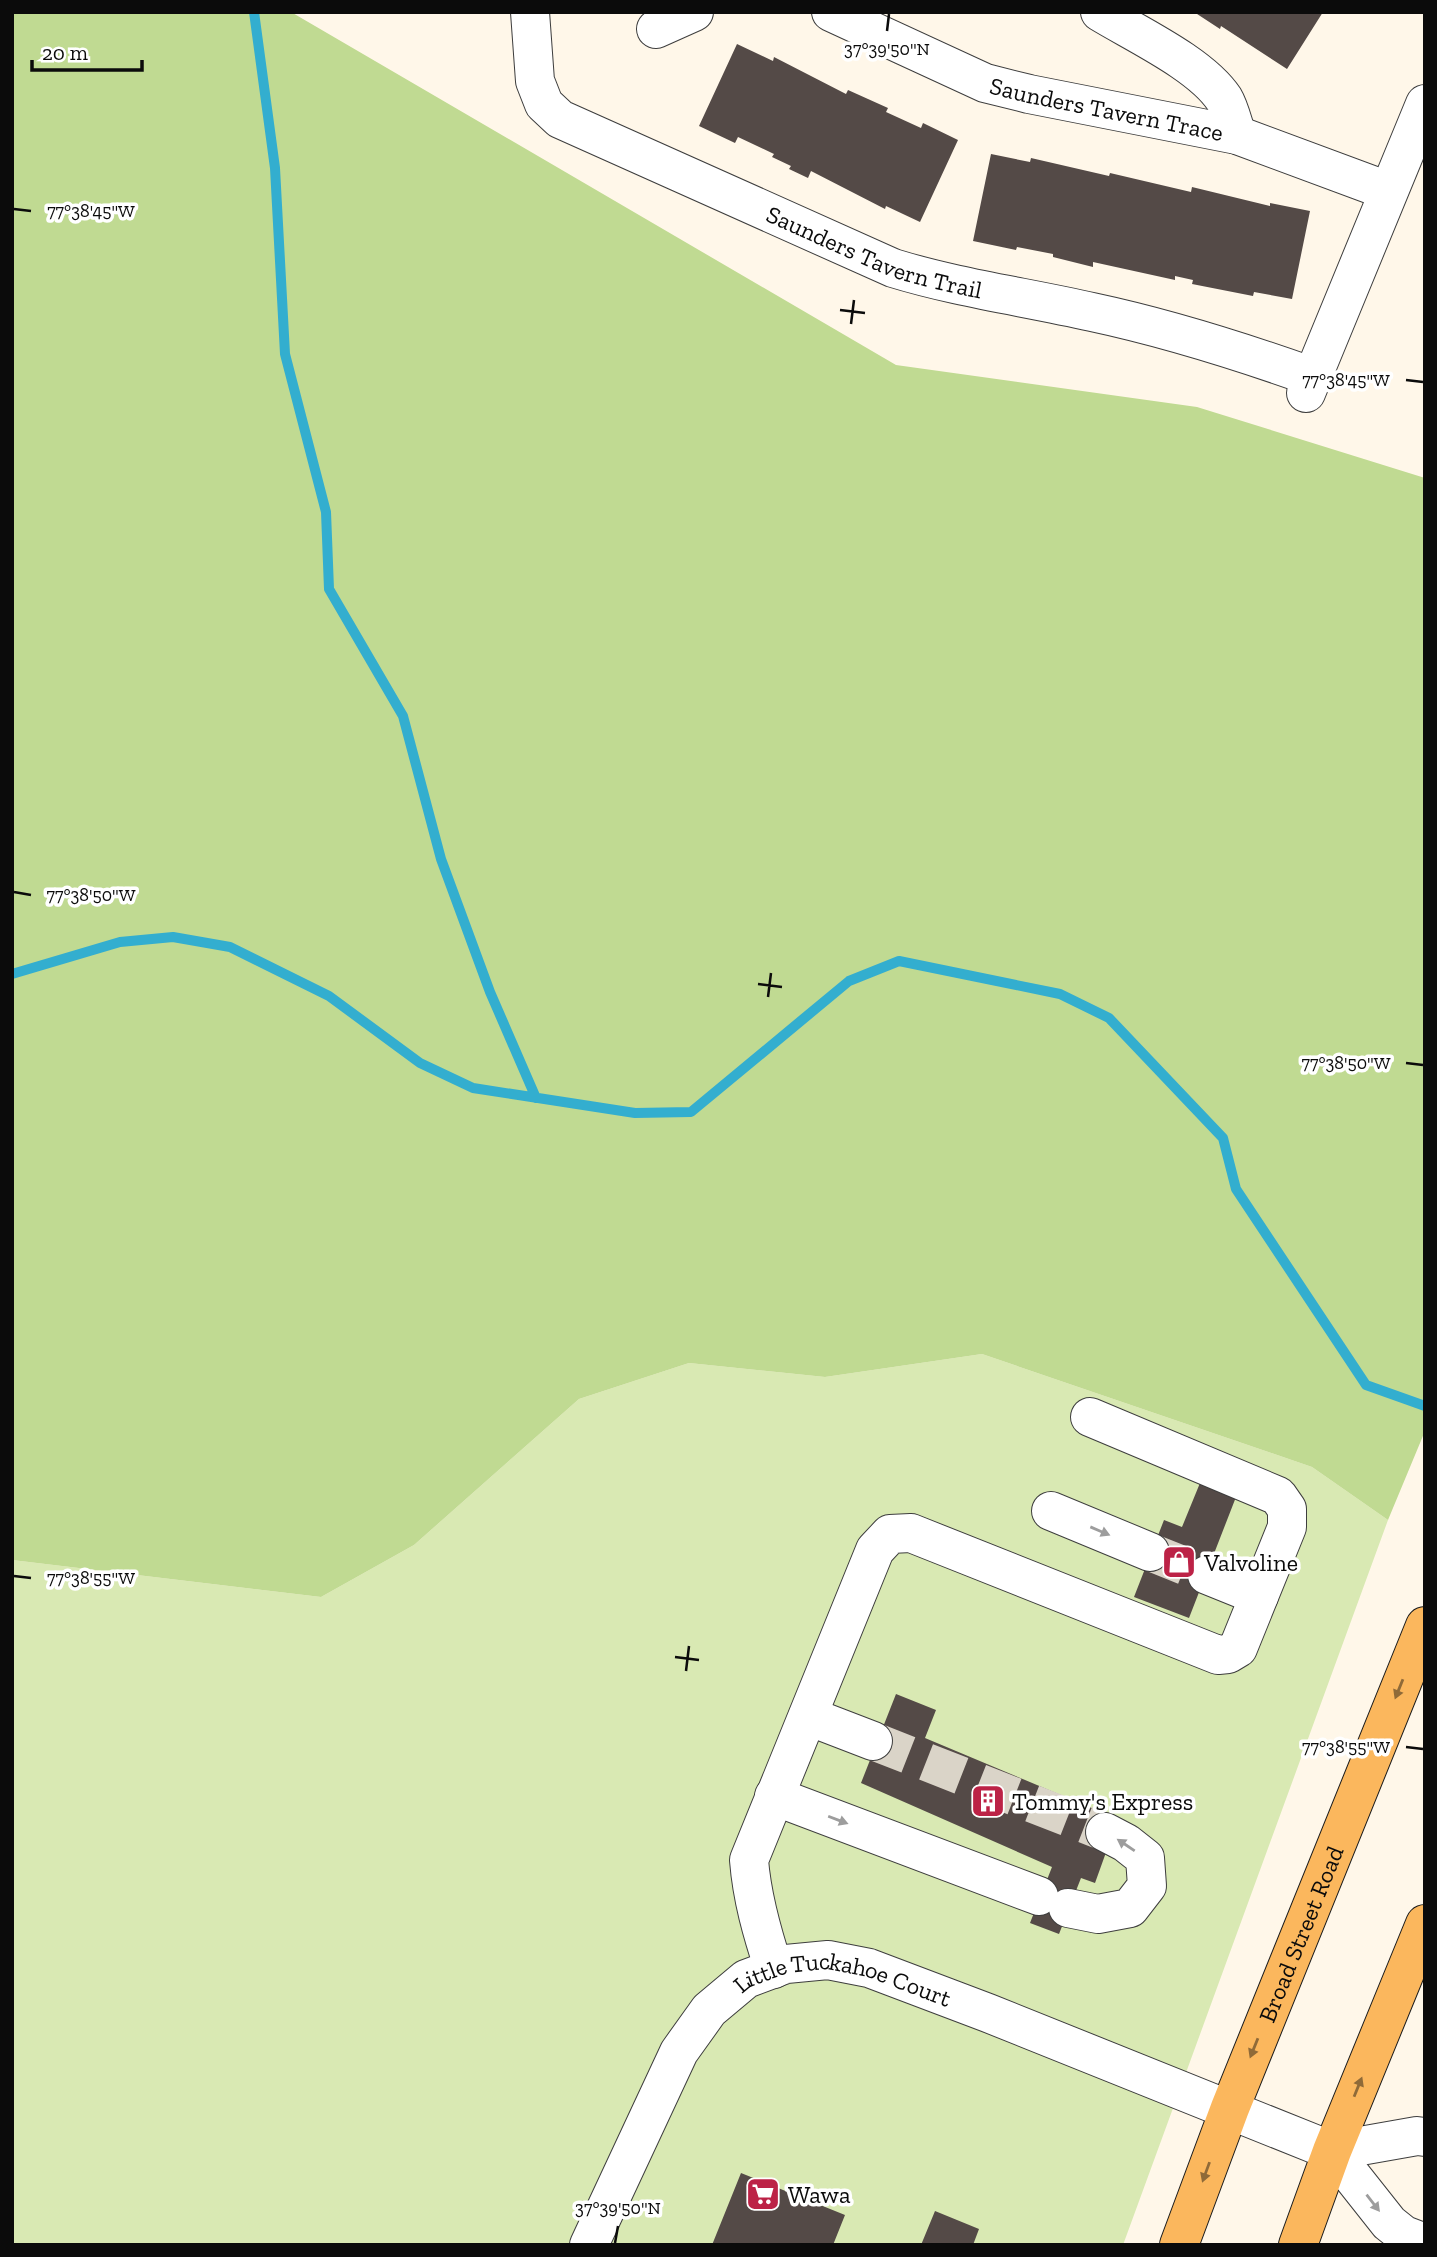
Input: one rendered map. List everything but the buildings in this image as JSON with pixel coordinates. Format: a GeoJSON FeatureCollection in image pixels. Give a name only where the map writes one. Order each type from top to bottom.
{"type":"FeatureCollection","features":[{"type":"Feature","properties":{"kind":"main road","name":"Broad Street Road"},"geometry":{"type":"LineString","coordinates":[[1179,2245],[1230,2108],[1425,1626]]}},
{"type":"Feature","properties":{"kind":"main road"},"geometry":{"type":"LineString","coordinates":[[1298,2245],[1332,2151],[1425,1924]]}},
{"type":"Feature","properties":{"kind":"street","name":"Saunders Tavern Trail"},"geometry":{"type":"LineString","coordinates":[[530,12],[535,81],[544,104],[560,119],[893,268],[931,280],[1090,311],[1173,331],[1309,385],[1388,191]]}},
{"type":"Feature","properties":{"kind":"street"},"geometry":{"type":"LineString","coordinates":[[656,29],[694,12]]}},
{"type":"Feature","properties":{"kind":"street","name":"Saunders Tavern Trace"},"geometry":{"type":"LineString","coordinates":[[831,12],[985,83],[1237,135],[1388,191]]}},
{"type":"Feature","properties":{"kind":"street"},"geometry":{"type":"LineString","coordinates":[[1100,12],[1182,61],[1208,80],[1224,100],[1237,135]]}},
{"type":"Feature","properties":{"kind":"street"},"geometry":{"type":"LineString","coordinates":[[1388,191],[1425,104]]}},
{"type":"Feature","properties":{"kind":"street"},"geometry":{"type":"LineString","coordinates":[[774,1969],[760,1926],[748,1860],[875,1550],[890,1534],[911,1533],[1217,1655],[1228,1654],[1238,1648],[1287,1527],[1287,1509],[1279,1496],[1090,1417]]}},
{"type":"Feature","properties":{"kind":"street"},"geometry":{"type":"LineString","coordinates":[[1051,1511],[1150,1552]]}},
{"type":"Feature","properties":{"kind":"street"},"geometry":{"type":"LineString","coordinates":[[1208,1575],[1259,1596]]}},
{"type":"Feature","properties":{"kind":"street"},"geometry":{"type":"LineString","coordinates":[[808,1716],[873,1741]]}},
{"type":"Feature","properties":{"kind":"street"},"geometry":{"type":"LineString","coordinates":[[774,1796],[1054,1902],[1098,1914],[1130,1908],[1147,1886],[1145,1858],[1126,1843],[1105,1832]]}},
{"type":"Feature","properties":{"kind":"street","name":"Little Tuckahoe Court"},"geometry":{"type":"LineString","coordinates":[[589,2245],[679,2052],[709,2010],[746,1979],[786,1964],[828,1960],[869,1968],[1230,2108],[1332,2151]]}},
{"type":"Feature","properties":{"kind":"street"},"geometry":{"type":"LineString","coordinates":[[1425,2137],[1417,2136],[1332,2151],[1388,2223],[1405,2235],[1425,2243]]}},
{"type":"Feature","properties":{"kind":"green space"},"geometry":{"type":"Polygon","coordinates":[[[12,12],[291,12],[896,365],[1197,407],[1425,478],[1425,1431],[1388,1520],[1312,1467],[982,1354],[825,1377],[689,1363],[579,1399],[414,1545],[321,1597],[12,1560],[12,12]]]}},
{"type":"Feature","properties":{"kind":"green space"},"geometry":{"type":"Polygon","coordinates":[[[982,1354],[1312,1467],[1388,1520],[1123,2245],[12,2245],[12,1560],[321,1597],[414,1545],[579,1399],[689,1363],[825,1377],[982,1354]]]}},
{"type":"Feature","properties":{"kind":"waterway"},"geometry":{"type":"LineString","coordinates":[[254,12],[275,168],[285,354],[326,512],[329,589],[403,716],[441,859],[490,992],[536,1098]]}},
{"type":"Feature","properties":{"kind":"waterway"},"geometry":{"type":"LineString","coordinates":[[12,974],[120,942],[173,937],[230,947],[329,996],[420,1063],[473,1088],[635,1113],[691,1112],[849,981],[899,961],[1060,994],[1109,1018],[1223,1138],[1236,1189],[1366,1385],[1425,1406]]}},
{"type":"Feature","properties":{"kind":"tunnel"},"geometry":{"type":"LineString","coordinates":[[1150,1552],[1207,1575]]}},
{"type":"Feature","properties":{"kind":"tunnel"},"geometry":{"type":"LineString","coordinates":[[873,1741],[1105,1832]]}},
{"type":"Feature","properties":{"kind":"place","name":"Valvoline"},"geometry":{"type":"Point","coordinates":[1179,1562]}},
{"type":"Feature","properties":{"kind":"place","name":"Tommy's Express"},"geometry":{"type":"Point","coordinates":[988,1801]}},
{"type":"Feature","properties":{"kind":"place","name":"Wawa"},"geometry":{"type":"Point","coordinates":[763,2194]}}]}
